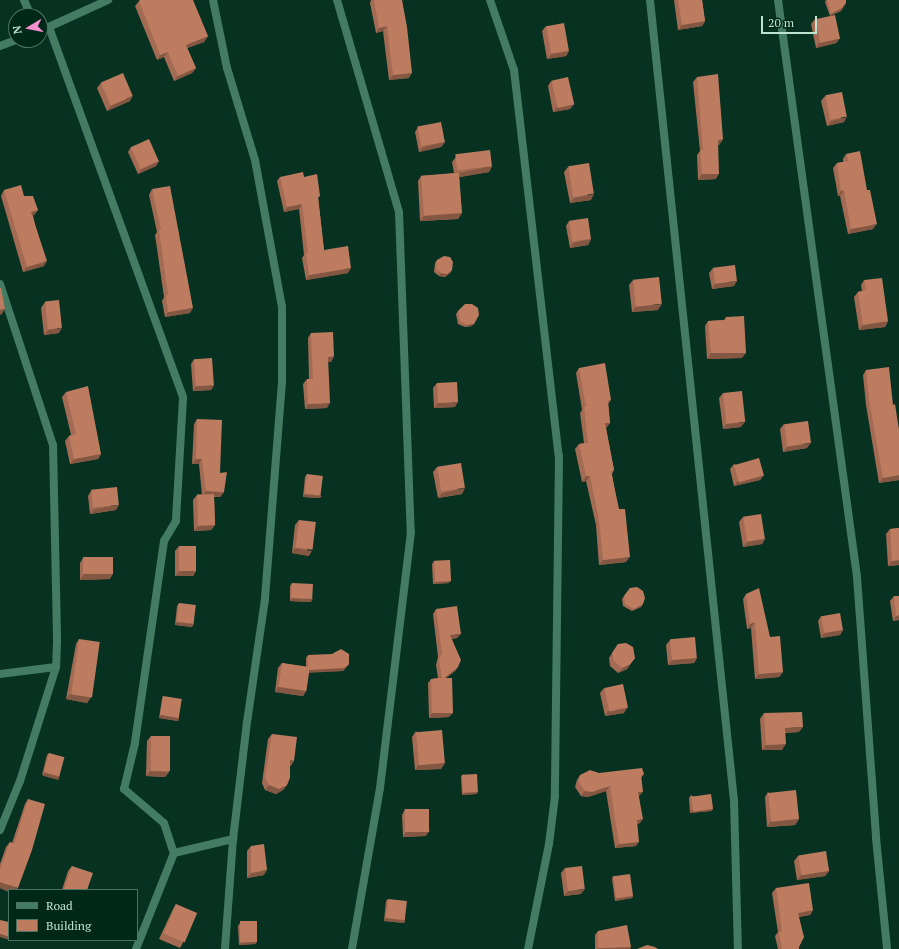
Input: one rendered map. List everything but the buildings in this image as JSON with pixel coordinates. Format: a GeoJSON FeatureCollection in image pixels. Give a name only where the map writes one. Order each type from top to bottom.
{"type":"FeatureCollection","features":[{"type":"Feature","properties":{"kind":"street"},"geometry":{"type":"LineString","coordinates":[[108,0],[49,27],[183,398],[176,521],[164,541],[135,743],[124,788],[164,823],[174,853],[136,949]]}},
{"type":"Feature","properties":{"kind":"street"},"geometry":{"type":"LineString","coordinates":[[213,0],[227,68],[255,160],[282,307],[282,382],[265,599],[233,839],[225,949]]}},
{"type":"Feature","properties":{"kind":"street"},"geometry":{"type":"LineString","coordinates":[[337,0],[399,212],[411,532],[380,788],[352,949]]}},
{"type":"Feature","properties":{"kind":"street"},"geometry":{"type":"LineString","coordinates":[[490,0],[514,70],[559,456],[555,796],[550,844],[528,949]]}},
{"type":"Feature","properties":{"kind":"street"},"geometry":{"type":"LineString","coordinates":[[650,0],[734,800],[738,949]]}},
{"type":"Feature","properties":{"kind":"street"},"geometry":{"type":"LineString","coordinates":[[778,0],[858,577],[876,838],[887,949]]}},
{"type":"Feature","properties":{"kind":"street"},"geometry":{"type":"LineString","coordinates":[[0,284],[53,445],[56,667],[20,782],[0,830]]}},
{"type":"Feature","properties":{"kind":"street"},"geometry":{"type":"LineString","coordinates":[[0,674],[56,667]]}},
{"type":"Feature","properties":{"kind":"street"},"geometry":{"type":"LineString","coordinates":[[174,853],[233,839]]}}]}
